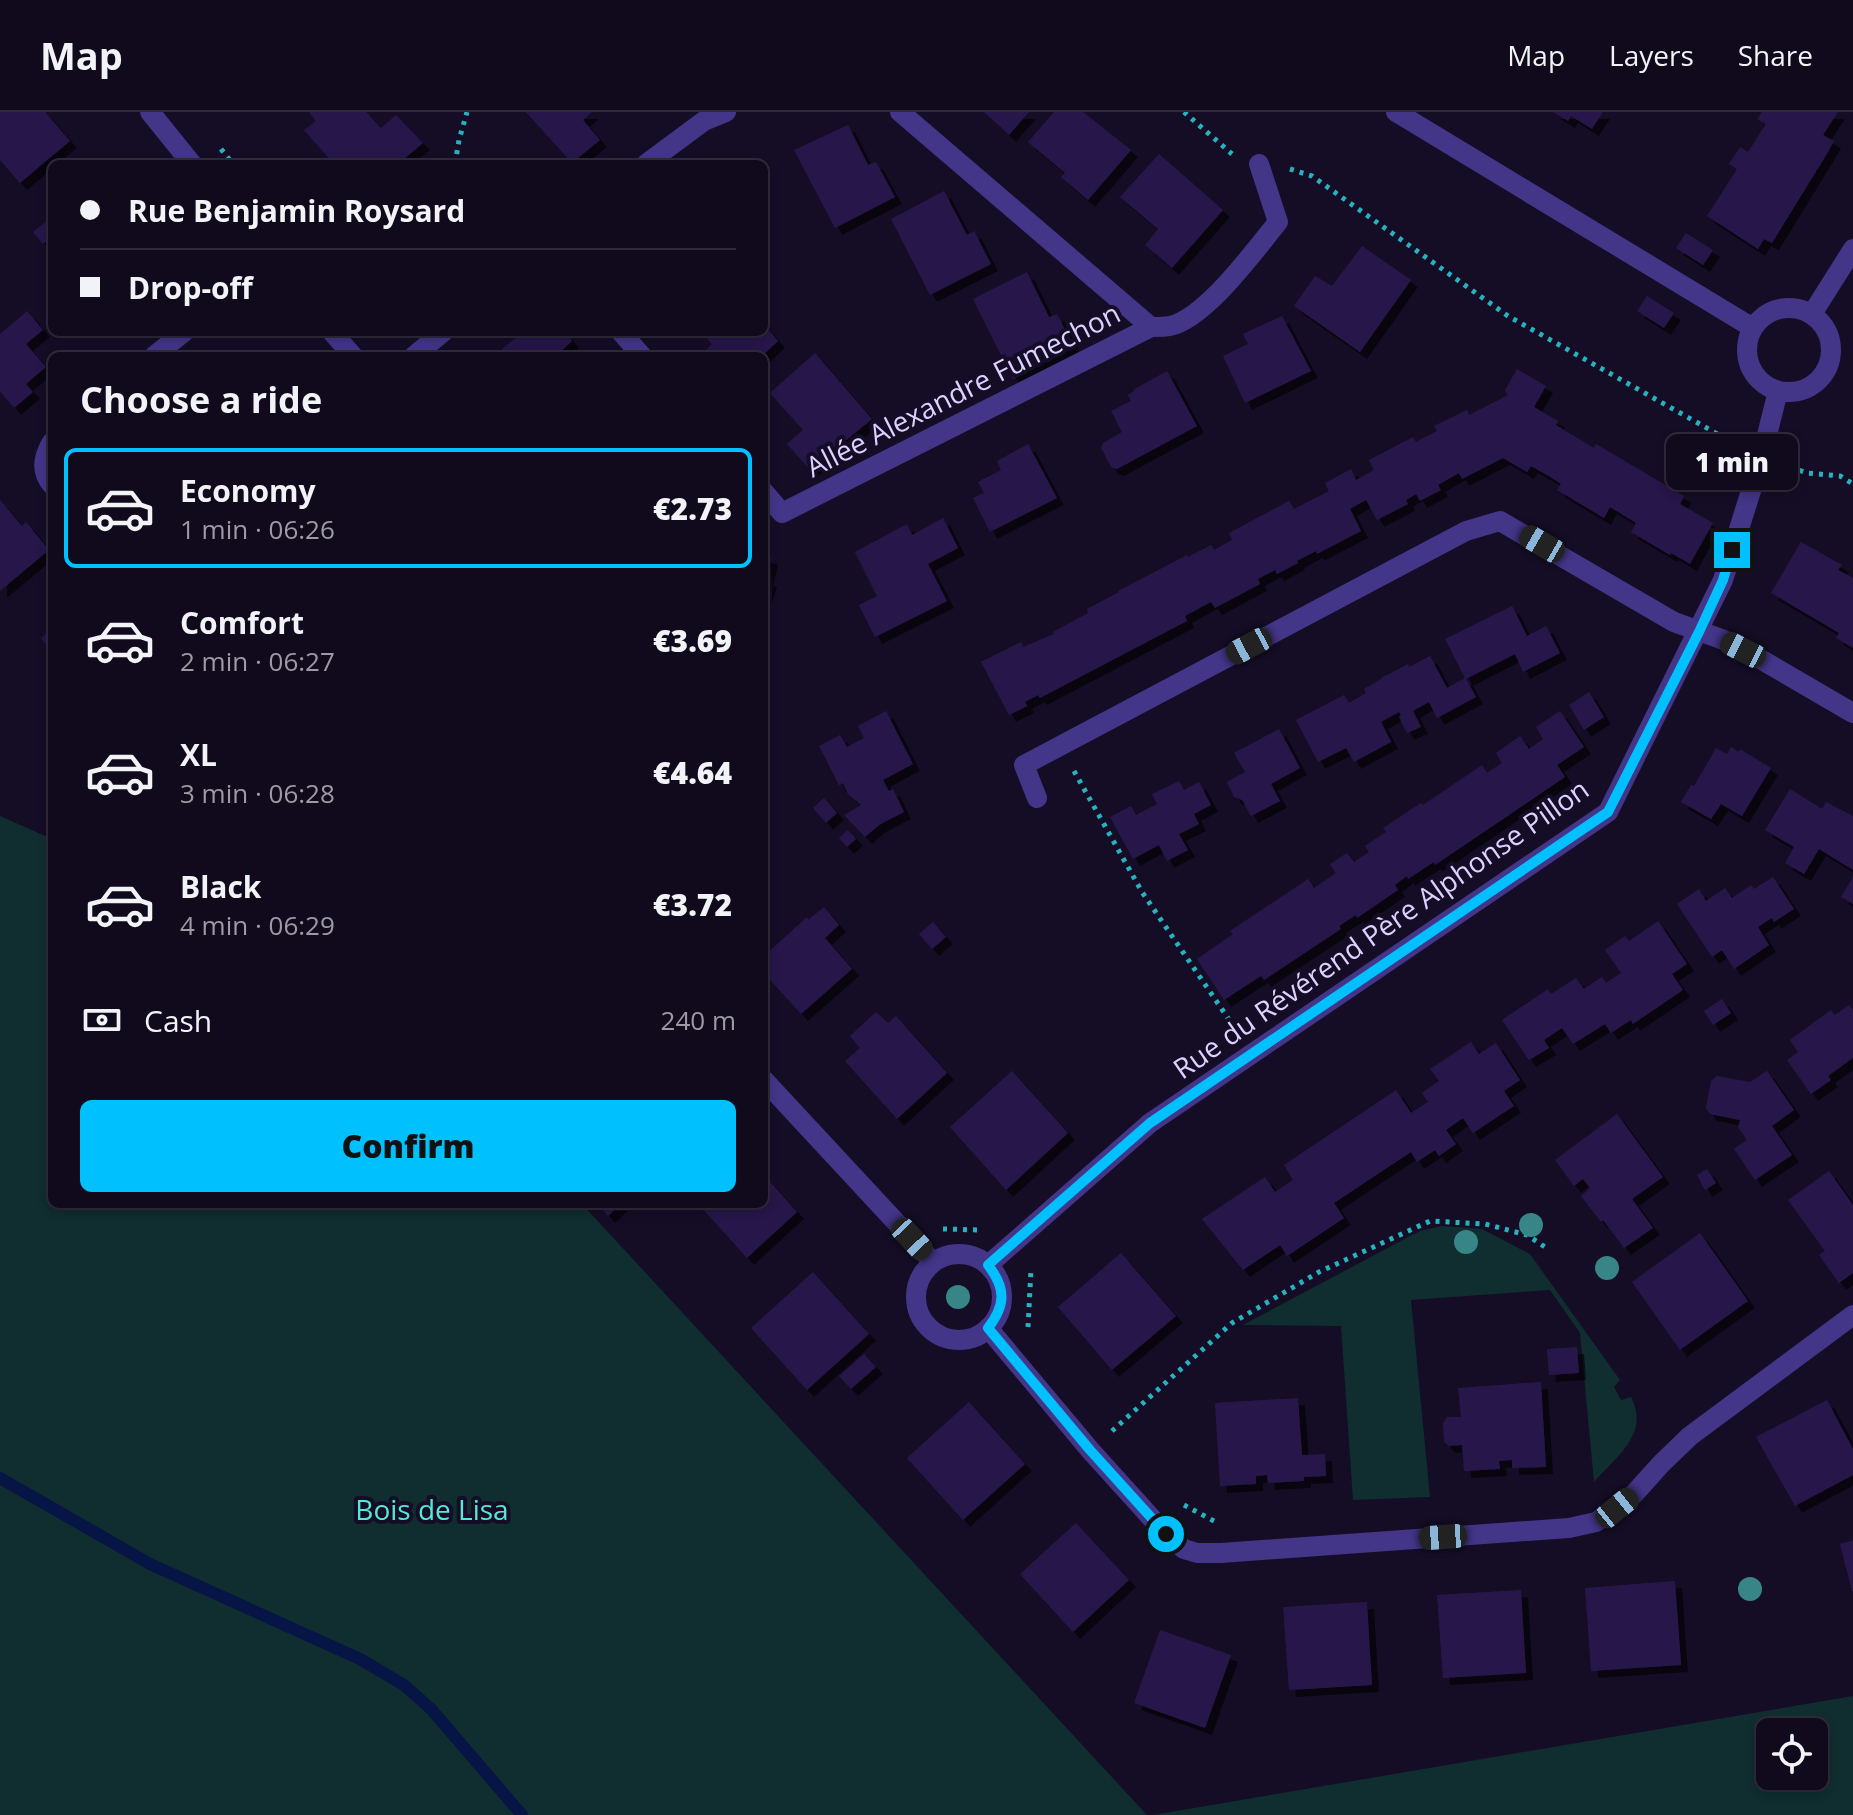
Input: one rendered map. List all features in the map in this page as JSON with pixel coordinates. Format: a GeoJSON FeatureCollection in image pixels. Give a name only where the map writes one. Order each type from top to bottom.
{"type":"FeatureCollection","features":[{"type":"Feature","properties":{"kind":"street"},"geometry":{"type":"LineString","coordinates":[[150,112],[189,160]]}},
{"type":"Feature","properties":{"kind":"street"},"geometry":{"type":"LineString","coordinates":[[651,160],[704,121],[726,112]]}},
{"type":"Feature","properties":{"kind":"street","name":"Allée Alexandre Fumechon"},"geometry":{"type":"LineString","coordinates":[[900,112],[1151,327]]}},
{"type":"Feature","properties":{"kind":"street"},"geometry":{"type":"LineString","coordinates":[[1396,112],[1753,328]]}},
{"type":"Feature","properties":{"kind":"street","name":"Allée Alexandre Fumechon"},"geometry":{"type":"LineString","coordinates":[[768,497],[782,513],[1151,327],[1171,326],[1192,317],[1232,279],[1278,222],[1259,164]]}},
{"type":"Feature","properties":{"kind":"street"},"geometry":{"type":"LineString","coordinates":[[1812,314],[1853,249]]}},
{"type":"Feature","properties":{"kind":"street"},"geometry":{"type":"LineString","coordinates":[[1800,308],[1812,314],[1822,323],[1831,346],[1831,359],[1826,371],[1817,382],[1805,389],[1778,391],[1766,386],[1749,366],[1746,353],[1747,340],[1753,328],[1761,317],[1773,310],[1800,308]]}},
{"type":"Feature","properties":{"kind":"street"},"geometry":{"type":"LineString","coordinates":[[159,352],[179,336]]}},
{"type":"Feature","properties":{"kind":"street"},"geometry":{"type":"LineString","coordinates":[[336,336],[350,352]]}},
{"type":"Feature","properties":{"kind":"street"},"geometry":{"type":"LineString","coordinates":[[419,352],[438,336]]}},
{"type":"Feature","properties":{"kind":"street"},"geometry":{"type":"LineString","coordinates":[[624,336],[638,352]]}},
{"type":"Feature","properties":{"kind":"street","name":"Rue du Révérend Père Alphonse Pillon"},"geometry":{"type":"LineString","coordinates":[[988,1265],[1150,1123],[1608,812],[1723,580],[1761,459],[1778,391]]}},
{"type":"Feature","properties":{"kind":"street"},"geometry":{"type":"LineString","coordinates":[[48,451],[43,462],[48,480]]}},
{"type":"Feature","properties":{"kind":"street"},"geometry":{"type":"LineString","coordinates":[[1037,798],[1024,765],[1466,531],[1500,521],[1674,622],[1724,640],[1853,713]]}},
{"type":"Feature","properties":{"kind":"street"},"geometry":{"type":"LineString","coordinates":[[768,1084],[933,1262]]}},
{"type":"Feature","properties":{"kind":"street"},"geometry":{"type":"LineString","coordinates":[[961,1254],[976,1257],[988,1265],[997,1276],[1002,1304],[988,1328],[963,1340],[936,1334],[925,1325],[915,1298],[923,1272],[933,1262],[947,1255],[961,1254]]}},
{"type":"Feature","properties":{"kind":"street"},"geometry":{"type":"LineString","coordinates":[[988,1328],[1090,1450],[1166,1534],[1184,1549],[1197,1553],[1221,1553],[1569,1528],[1596,1522],[1634,1494],[1690,1436],[1853,1315]]}},
{"type":"Feature","properties":{"kind":"path"},"geometry":{"type":"LineString","coordinates":[[456,160],[467,112]]}},
{"type":"Feature","properties":{"kind":"path"},"geometry":{"type":"LineString","coordinates":[[1184,112],[1238,159],[1277,164],[1312,176],[1508,316],[1761,459],[1807,473],[1840,476],[1853,484]]}},
{"type":"Feature","properties":{"kind":"path"},"geometry":{"type":"LineString","coordinates":[[1060,746],[1142,892],[1251,1055]]}},
{"type":"Feature","properties":{"kind":"path"},"geometry":{"type":"LineString","coordinates":[[932,1229],[983,1230],[996,1219],[1031,1266],[1027,1324],[1030,1333]]}},
{"type":"Feature","properties":{"kind":"path"},"geometry":{"type":"LineString","coordinates":[[1090,1450],[1232,1323],[1319,1272],[1430,1221],[1485,1224],[1527,1235],[1548,1249]]}},
{"type":"Feature","properties":{"kind":"path"},"geometry":{"type":"LineString","coordinates":[[1115,1428],[1125,1439]]}},
{"type":"Feature","properties":{"kind":"path"},"geometry":{"type":"LineString","coordinates":[[1174,1494],[1184,1505],[1219,1523]]}},
{"type":"Feature","properties":{"kind":"green space","name":"Bois de Lisa"},"geometry":{"type":"Polygon","coordinates":[[[0,816],[48,837],[48,1208],[586,1208],[1147,1815],[0,1815],[0,816]]]}},
{"type":"Feature","properties":{"kind":"green space"},"geometry":{"type":"Polygon","coordinates":[[[1443,1226],[1482,1229],[1530,1254],[1620,1380],[1614,1387],[1621,1400],[1631,1397],[1636,1410],[1634,1433],[1621,1453],[1594,1482],[1580,1333],[1550,1290],[1411,1300],[1430,1497],[1353,1500],[1341,1326],[1243,1325],[1412,1235],[1443,1226]]]}},
{"type":"Feature","properties":{"kind":"green space"},"geometry":{"type":"Polygon","coordinates":[[[1853,1696],[1853,1815],[1153,1815],[1853,1696]]]}},
{"type":"Feature","properties":{"kind":"building"},"geometry":{"type":"Polygon","coordinates":[[[0,112],[45,112],[70,141],[20,183],[0,160],[0,112]]]}},
{"type":"Feature","properties":{"kind":"building"},"geometry":{"type":"Polygon","coordinates":[[[309,112],[366,112],[381,128],[396,115],[423,143],[403,160],[330,160],[304,130],[316,121],[309,112]]]}},
{"type":"Feature","properties":{"kind":"building"},"geometry":{"type":"Polygon","coordinates":[[[526,112],[592,112],[583,120],[600,140],[576,160],[569,160],[526,112]]]}},
{"type":"Feature","properties":{"kind":"building"},"geometry":{"type":"Polygon","coordinates":[[[984,112],[1029,112],[1009,135],[984,112]]]}},
{"type":"Feature","properties":{"kind":"building"},"geometry":{"type":"Polygon","coordinates":[[[1054,112],[1083,112],[1131,150],[1088,200],[1061,177],[1065,173],[1028,142],[1054,112]]]}},
{"type":"Feature","properties":{"kind":"building"},"geometry":{"type":"Polygon","coordinates":[[[1553,112],[1603,112],[1592,129],[1571,116],[1568,121],[1553,112]]]}},
{"type":"Feature","properties":{"kind":"building"},"geometry":{"type":"Polygon","coordinates":[[[1762,112],[1838,112],[1823,135],[1834,141],[1828,152],[1772,243],[1764,239],[1758,249],[1707,216],[1737,169],[1729,164],[1740,147],[1748,152],[1766,124],[1757,119],[1762,112]]]}},
{"type":"Feature","properties":{"kind":"building"},"geometry":{"type":"Polygon","coordinates":[[[848,125],[868,165],[876,162],[895,197],[835,228],[794,150],[848,125]]]}},
{"type":"Feature","properties":{"kind":"building"},"geometry":{"type":"Polygon","coordinates":[[[1159,154],[1223,210],[1172,268],[1145,245],[1158,229],[1120,197],[1159,154]]]}},
{"type":"Feature","properties":{"kind":"building"},"geometry":{"type":"Polygon","coordinates":[[[944,191],[967,235],[974,231],[991,264],[930,295],[891,219],[944,191]]]}},
{"type":"Feature","properties":{"kind":"building"},"geometry":{"type":"Polygon","coordinates":[[[48,222],[48,240],[43,244],[33,232],[48,222]]]}},
{"type":"Feature","properties":{"kind":"building"},"geometry":{"type":"Polygon","coordinates":[[[1686,233],[1713,250],[1703,265],[1676,248],[1686,233]]]}},
{"type":"Feature","properties":{"kind":"building"},"geometry":{"type":"Polygon","coordinates":[[[1362,246],[1411,280],[1360,352],[1294,306],[1315,276],[1332,286],[1362,246]]]}},
{"type":"Feature","properties":{"kind":"building"},"geometry":{"type":"Polygon","coordinates":[[[1027,272],[1049,317],[1057,314],[1074,347],[1013,379],[973,299],[1027,272]]]}},
{"type":"Feature","properties":{"kind":"building"},"geometry":{"type":"Polygon","coordinates":[[[1647,296],[1674,313],[1664,328],[1637,311],[1647,296]]]}},
{"type":"Feature","properties":{"kind":"building"},"geometry":{"type":"Polygon","coordinates":[[[27,311],[43,330],[26,344],[46,367],[26,384],[33,392],[14,408],[0,391],[0,334],[27,311]]]}},
{"type":"Feature","properties":{"kind":"building"},"geometry":{"type":"Polygon","coordinates":[[[1282,316],[1311,371],[1245,403],[1223,356],[1248,344],[1243,334],[1282,316]]]}},
{"type":"Feature","properties":{"kind":"building"},"geometry":{"type":"Polygon","coordinates":[[[768,329],[778,341],[766,352],[706,352],[712,344],[705,336],[768,336],[768,329]]]}},
{"type":"Feature","properties":{"kind":"building"},"geometry":{"type":"Polygon","coordinates":[[[518,336],[568,336],[572,341],[560,352],[499,352],[518,336]]]}},
{"type":"Feature","properties":{"kind":"building"},"geometry":{"type":"Polygon","coordinates":[[[815,353],[872,419],[810,470],[787,444],[803,430],[770,393],[815,353]]]}},
{"type":"Feature","properties":{"kind":"building"},"geometry":{"type":"Polygon","coordinates":[[[1517,369],[1546,386],[1534,407],[1558,421],[1556,425],[1594,448],[1596,444],[1684,496],[1680,504],[1713,523],[1690,564],[1631,532],[1636,523],[1610,507],[1604,518],[1557,490],[1561,484],[1552,478],[1531,466],[1527,472],[1503,458],[1462,479],[1459,473],[1438,485],[1441,490],[1420,501],[1416,494],[1406,500],[1408,504],[1377,520],[1366,500],[1350,509],[1361,531],[1317,554],[1316,551],[1277,574],[1275,570],[1258,579],[1260,584],[1215,608],[1211,602],[1185,616],[1187,621],[1040,698],[1038,695],[1025,702],[1027,706],[1009,715],[981,662],[1021,642],[1023,647],[1054,634],[1118,591],[1187,555],[1211,545],[1214,550],[1232,540],[1229,533],[1289,501],[1294,509],[1329,491],[1325,483],[1351,469],[1356,480],[1374,470],[1369,460],[1413,437],[1416,442],[1437,431],[1434,426],[1467,410],[1469,415],[1508,395],[1505,390],[1517,369]]]}},
{"type":"Feature","properties":{"kind":"building"},"geometry":{"type":"Polygon","coordinates":[[[1167,371],[1197,426],[1117,469],[1111,467],[1101,448],[1103,443],[1122,432],[1111,411],[1131,401],[1128,395],[1133,390],[1167,371]]]}},
{"type":"Feature","properties":{"kind":"building"},"geometry":{"type":"Polygon","coordinates":[[[1028,444],[1057,498],[990,532],[973,498],[984,493],[978,482],[1001,470],[997,461],[1028,444]]]}},
{"type":"Feature","properties":{"kind":"building"},"geometry":{"type":"Polygon","coordinates":[[[0,500],[22,526],[26,522],[48,551],[0,591],[0,500]]]}},
{"type":"Feature","properties":{"kind":"building"},"geometry":{"type":"Polygon","coordinates":[[[943,518],[958,548],[928,564],[947,601],[875,637],[859,605],[877,596],[855,552],[907,524],[912,535],[943,518]]]}},
{"type":"Feature","properties":{"kind":"building"},"geometry":{"type":"Polygon","coordinates":[[[1801,542],[1842,565],[1838,570],[1853,578],[1853,648],[1836,638],[1839,633],[1771,593],[1801,542]]]}},
{"type":"Feature","properties":{"kind":"building"},"geometry":{"type":"Polygon","coordinates":[[[1512,606],[1527,636],[1546,626],[1560,653],[1523,672],[1515,654],[1466,679],[1476,697],[1437,718],[1429,702],[1413,711],[1421,727],[1407,733],[1399,712],[1381,722],[1391,742],[1354,762],[1346,748],[1318,762],[1296,720],[1344,695],[1349,703],[1366,693],[1364,689],[1381,678],[1430,656],[1447,688],[1465,678],[1445,639],[1512,606]]]}},
{"type":"Feature","properties":{"kind":"building"},"geometry":{"type":"Polygon","coordinates":[[[48,632],[48,647],[41,638],[48,632]]]}},
{"type":"Feature","properties":{"kind":"building"},"geometry":{"type":"Polygon","coordinates":[[[1589,692],[1604,717],[1584,730],[1569,705],[1589,692]]]}},
{"type":"Feature","properties":{"kind":"building"},"geometry":{"type":"Polygon","coordinates":[[[886,711],[913,764],[883,780],[889,791],[893,789],[904,812],[879,825],[865,837],[844,815],[861,805],[848,794],[843,783],[839,785],[819,746],[840,735],[847,747],[864,738],[858,726],[886,711]]]}},
{"type":"Feature","properties":{"kind":"building"},"geometry":{"type":"Polygon","coordinates":[[[1560,711],[1584,747],[1557,765],[1565,777],[1435,865],[1434,862],[1408,879],[1407,876],[1395,885],[1398,890],[1357,918],[1356,915],[1339,926],[1341,929],[1264,980],[1261,976],[1224,1000],[1197,959],[1233,934],[1230,931],[1308,879],[1314,888],[1336,873],[1330,864],[1347,853],[1354,862],[1369,852],[1365,846],[1386,832],[1383,828],[1421,803],[1423,805],[1482,765],[1487,773],[1502,763],[1496,753],[1520,736],[1529,749],[1543,739],[1536,727],[1560,711]]]}},
{"type":"Feature","properties":{"kind":"building"},"geometry":{"type":"Polygon","coordinates":[[[1279,729],[1300,768],[1271,784],[1280,801],[1251,816],[1242,800],[1234,797],[1227,782],[1245,772],[1234,753],[1279,729]]]}},
{"type":"Feature","properties":{"kind":"building"},"geometry":{"type":"Polygon","coordinates":[[[1731,747],[1739,752],[1740,749],[1771,768],[1742,816],[1721,804],[1711,819],[1681,802],[1716,748],[1727,754],[1731,747]]]}},
{"type":"Feature","properties":{"kind":"building"},"geometry":{"type":"Polygon","coordinates":[[[1179,781],[1184,790],[1199,782],[1211,805],[1194,814],[1199,824],[1179,834],[1188,850],[1167,861],[1159,845],[1133,859],[1110,817],[1131,806],[1136,815],[1157,804],[1152,794],[1179,781]]]}},
{"type":"Feature","properties":{"kind":"building"},"geometry":{"type":"Polygon","coordinates":[[[1790,789],[1822,809],[1826,802],[1853,816],[1853,870],[1819,849],[1804,874],[1785,863],[1794,847],[1765,830],[1790,789]]]}},
{"type":"Feature","properties":{"kind":"building"},"geometry":{"type":"Polygon","coordinates":[[[824,798],[837,813],[826,823],[813,808],[824,798]]]}},
{"type":"Feature","properties":{"kind":"building"},"geometry":{"type":"Polygon","coordinates":[[[848,830],[856,839],[847,847],[839,838],[848,830]]]}},
{"type":"Feature","properties":{"kind":"building"},"geometry":{"type":"Polygon","coordinates":[[[1773,877],[1794,909],[1774,922],[1772,918],[1758,927],[1769,945],[1734,969],[1722,950],[1712,957],[1677,904],[1699,889],[1706,901],[1725,888],[1732,898],[1751,885],[1754,889],[1773,877]]]}},
{"type":"Feature","properties":{"kind":"building"},"geometry":{"type":"Polygon","coordinates":[[[1853,877],[1853,904],[1841,897],[1853,877]]]}},
{"type":"Feature","properties":{"kind":"building"},"geometry":{"type":"Polygon","coordinates":[[[824,907],[839,925],[825,938],[852,969],[801,1014],[768,977],[768,952],[807,917],[808,920],[824,907]]]}},
{"type":"Feature","properties":{"kind":"building"},"geometry":{"type":"Polygon","coordinates":[[[1658,921],[1687,964],[1672,974],[1683,990],[1633,1024],[1631,1020],[1611,1033],[1605,1024],[1573,1044],[1562,1028],[1544,1040],[1549,1048],[1529,1060],[1502,1020],[1548,989],[1551,994],[1576,978],[1584,989],[1602,977],[1606,983],[1621,973],[1605,950],[1625,936],[1629,941],[1658,921]]]}},
{"type":"Feature","properties":{"kind":"building"},"geometry":{"type":"Polygon","coordinates":[[[933,922],[946,937],[932,949],[919,934],[933,922]]]}},
{"type":"Feature","properties":{"kind":"building"},"geometry":{"type":"Polygon","coordinates":[[[1722,999],[1731,1013],[1713,1025],[1704,1011],[1722,999]]]}},
{"type":"Feature","properties":{"kind":"building"},"geometry":{"type":"Polygon","coordinates":[[[1849,1005],[1853,1010],[1853,1058],[1828,1076],[1831,1080],[1811,1094],[1787,1060],[1798,1052],[1790,1040],[1831,1010],[1835,1015],[1849,1005]]]}},
{"type":"Feature","properties":{"kind":"building"},"geometry":{"type":"Polygon","coordinates":[[[876,1012],[888,1023],[896,1016],[947,1073],[897,1119],[845,1061],[860,1048],[850,1036],[876,1012]]]}},
{"type":"Feature","properties":{"kind":"building"},"geometry":{"type":"Polygon","coordinates":[[[1471,1042],[1479,1054],[1496,1043],[1520,1080],[1504,1091],[1514,1106],[1473,1133],[1463,1118],[1446,1130],[1456,1144],[1439,1156],[1435,1150],[1417,1162],[1411,1152],[1334,1203],[1344,1218],[1287,1256],[1280,1245],[1243,1270],[1202,1219],[1265,1177],[1275,1192],[1293,1180],[1284,1165],[1396,1090],[1411,1113],[1428,1102],[1422,1093],[1439,1081],[1430,1069],[1471,1042]]]}},
{"type":"Feature","properties":{"kind":"building"},"geometry":{"type":"Polygon","coordinates":[[[1012,1071],[1068,1133],[1006,1190],[950,1127],[1012,1071]]]}},
{"type":"Feature","properties":{"kind":"building"},"geometry":{"type":"Polygon","coordinates":[[[1767,1071],[1794,1110],[1772,1126],[1792,1155],[1755,1180],[1734,1149],[1747,1140],[1738,1127],[1740,1120],[1710,1114],[1706,1108],[1711,1081],[1717,1076],[1750,1082],[1767,1071]]]}},
{"type":"Feature","properties":{"kind":"building"},"geometry":{"type":"Polygon","coordinates":[[[1617,1114],[1663,1177],[1632,1199],[1653,1228],[1624,1248],[1581,1196],[1590,1188],[1583,1179],[1574,1186],[1555,1160],[1617,1114]]]}},
{"type":"Feature","properties":{"kind":"building"},"geometry":{"type":"Polygon","coordinates":[[[1707,1169],[1716,1183],[1705,1190],[1697,1175],[1707,1169]]]}},
{"type":"Feature","properties":{"kind":"building"},"geometry":{"type":"Polygon","coordinates":[[[1829,1171],[1853,1205],[1853,1273],[1839,1283],[1819,1255],[1825,1251],[1788,1200],[1829,1171]]]}},
{"type":"Feature","properties":{"kind":"building"},"geometry":{"type":"Polygon","coordinates":[[[768,1179],[797,1212],[747,1258],[702,1208],[768,1208],[768,1179]]]}},
{"type":"Feature","properties":{"kind":"building"},"geometry":{"type":"Polygon","coordinates":[[[601,1208],[617,1208],[608,1216],[601,1208]]]}},
{"type":"Feature","properties":{"kind":"building"},"geometry":{"type":"Polygon","coordinates":[[[1700,1233],[1748,1301],[1680,1350],[1632,1282],[1700,1233]]]}},
{"type":"Feature","properties":{"kind":"building"},"geometry":{"type":"Polygon","coordinates":[[[1121,1253],[1176,1316],[1112,1370],[1058,1307],[1121,1253]]]}},
{"type":"Feature","properties":{"kind":"building"},"geometry":{"type":"Polygon","coordinates":[[[813,1272],[869,1334],[807,1390],[751,1328],[813,1272]]]}},
{"type":"Feature","properties":{"kind":"building"},"geometry":{"type":"Polygon","coordinates":[[[1577,1347],[1579,1373],[1549,1375],[1547,1349],[1577,1347]]]}},
{"type":"Feature","properties":{"kind":"building"},"geometry":{"type":"Polygon","coordinates":[[[864,1354],[876,1367],[851,1389],[839,1376],[864,1354]]]}},
{"type":"Feature","properties":{"kind":"building"},"geometry":{"type":"Polygon","coordinates":[[[1541,1382],[1546,1467],[1512,1468],[1512,1460],[1499,1461],[1500,1469],[1464,1471],[1462,1445],[1449,1446],[1444,1442],[1443,1423],[1447,1417],[1461,1417],[1458,1388],[1541,1382]]]}},
{"type":"Feature","properties":{"kind":"building"},"geometry":{"type":"Polygon","coordinates":[[[1298,1398],[1302,1455],[1325,1454],[1326,1476],[1268,1483],[1267,1475],[1256,1476],[1256,1484],[1220,1486],[1215,1403],[1298,1398]]]}},
{"type":"Feature","properties":{"kind":"building"},"geometry":{"type":"Polygon","coordinates":[[[1827,1400],[1853,1449],[1853,1475],[1795,1506],[1756,1437],[1827,1400]]]}},
{"type":"Feature","properties":{"kind":"building"},"geometry":{"type":"Polygon","coordinates":[[[969,1402],[1025,1464],[963,1520],[907,1458],[969,1402]]]}},
{"type":"Feature","properties":{"kind":"building"},"geometry":{"type":"Polygon","coordinates":[[[1076,1523],[1129,1580],[1073,1632],[1020,1574],[1076,1523]]]}},
{"type":"Feature","properties":{"kind":"building"},"geometry":{"type":"Polygon","coordinates":[[[1853,1540],[1853,1591],[1852,1591],[1840,1544],[1853,1540]]]}},
{"type":"Feature","properties":{"kind":"building"},"geometry":{"type":"Polygon","coordinates":[[[1675,1581],[1681,1665],[1591,1671],[1585,1588],[1675,1581]]]}},
{"type":"Feature","properties":{"kind":"building"},"geometry":{"type":"Polygon","coordinates":[[[1521,1590],[1526,1673],[1443,1678],[1437,1595],[1521,1590]]]}},
{"type":"Feature","properties":{"kind":"building"},"geometry":{"type":"Polygon","coordinates":[[[1367,1602],[1372,1685],[1289,1690],[1283,1607],[1367,1602]]]}},
{"type":"Feature","properties":{"kind":"building"},"geometry":{"type":"Polygon","coordinates":[[[1160,1630],[1231,1655],[1205,1728],[1134,1703],[1160,1630]]]}},
{"type":"Feature","properties":{"kind":"waterway"},"geometry":{"type":"LineString","coordinates":[[0,1478],[150,1564],[360,1659],[404,1685],[431,1709],[522,1815]]}},
{"type":"Feature","properties":{"kind":"route"},"geometry":{"type":"LineString","coordinates":[[1166,1534],[1090,1450],[988,1328],[1002,1304],[997,1276],[988,1265],[1150,1123],[1608,812],[1699,632],[1723,580],[1732,550]]}}]}
